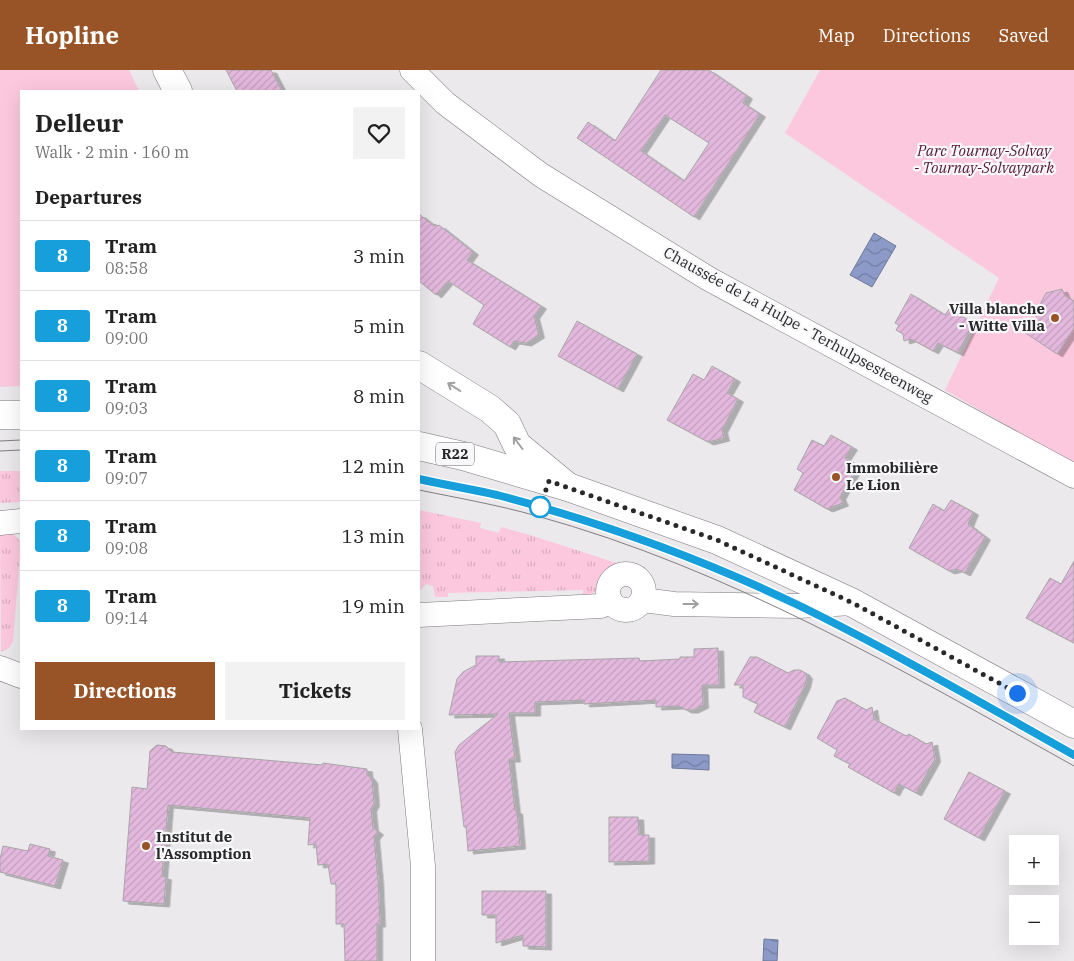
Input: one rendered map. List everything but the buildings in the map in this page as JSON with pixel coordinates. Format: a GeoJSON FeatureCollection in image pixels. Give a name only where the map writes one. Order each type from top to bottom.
{"type":"FeatureCollection","features":[{"type":"Feature","properties":{"kind":"main road"},"geometry":{"type":"LineString","coordinates":[[167,70],[177,90]]}},
{"type":"Feature","properties":{"kind":"main road"},"geometry":{"type":"LineString","coordinates":[[420,366],[490,409],[507,424],[517,445],[568,487]]}},
{"type":"Feature","properties":{"kind":"main road"},"geometry":{"type":"LineString","coordinates":[[0,415],[20,415]]}},
{"type":"Feature","properties":{"kind":"main road","name":"R22"},"geometry":{"type":"LineString","coordinates":[[420,446],[463,456],[568,487],[717,540],[853,603],[1074,724]]}},
{"type":"Feature","properties":{"kind":"street","name":"Chaussée de La Hulpe - Terhulpsesteenweg"},"geometry":{"type":"LineString","coordinates":[[412,70],[445,103],[541,175],[701,274],[1074,476]]}},
{"type":"Feature","properties":{"kind":"street"},"geometry":{"type":"LineString","coordinates":[[0,523],[20,521]]}},
{"type":"Feature","properties":{"kind":"street"},"geometry":{"type":"LineString","coordinates":[[420,615],[601,606],[610,601],[608,588],[616,577],[622,574],[635,576],[640,581],[644,586],[643,600],[674,604],[798,606],[853,603]]}},
{"type":"Feature","properties":{"kind":"street"},"geometry":{"type":"LineString","coordinates":[[0,668],[20,676]]}},
{"type":"Feature","properties":{"kind":"street"},"geometry":{"type":"LineString","coordinates":[[410,730],[423,866],[422,961]]}},
{"type":"Feature","properties":{"kind":"green space"},"geometry":{"type":"Polygon","coordinates":[[[0,70],[129,70],[139,90],[20,90],[20,386],[0,387],[0,70]]]}},
{"type":"Feature","properties":{"kind":"green space","name":"Parc Tournay-Solvay - Tournay-Solvaypark"},"geometry":{"type":"Polygon","coordinates":[[[820,70],[1074,70],[1074,464],[945,390],[999,278],[785,133],[820,70]]]}},
{"type":"Feature","properties":{"kind":"green space"},"geometry":{"type":"Polygon","coordinates":[[[0,471],[20,471],[20,502],[0,503],[0,471]]]}},
{"type":"Feature","properties":{"kind":"green space"},"geometry":{"type":"Polygon","coordinates":[[[420,510],[481,523],[480,528],[499,533],[501,527],[632,568],[615,570],[609,574],[597,590],[583,596],[583,590],[448,593],[448,597],[435,597],[433,586],[426,584],[420,591],[420,510]]]}},
{"type":"Feature","properties":{"kind":"green space"},"geometry":{"type":"Polygon","coordinates":[[[0,533],[7,533],[13,534],[20,542],[20,556],[13,641],[9,648],[1,652],[0,533]]]}},
{"type":"Feature","properties":{"kind":"water"},"geometry":{"type":"Polygon","coordinates":[[[874,233],[896,246],[872,287],[850,275],[874,233]]]}},
{"type":"Feature","properties":{"kind":"water"},"geometry":{"type":"Polygon","coordinates":[[[672,754],[709,755],[709,770],[672,768],[672,754]]]}},
{"type":"Feature","properties":{"kind":"water"},"geometry":{"type":"Polygon","coordinates":[[[764,939],[778,940],[777,961],[763,961],[764,939]]]}},
{"type":"Feature","properties":{"kind":"tram line"},"geometry":{"type":"LineString","coordinates":[[0,441],[20,440]]}},
{"type":"Feature","properties":{"kind":"tram line"},"geometry":{"type":"LineString","coordinates":[[0,451],[20,450]]}},
{"type":"Feature","properties":{"kind":"tram line"},"geometry":{"type":"LineString","coordinates":[[420,479],[497,495],[574,517],[688,557],[762,589],[868,641],[1074,755]]}},
{"type":"Feature","properties":{"kind":"tram line","name":"8"},"geometry":{"type":"LineString","coordinates":[[420,479],[494,494],[592,523],[665,549],[753,585],[866,640],[1074,755]]}},
{"type":"Feature","properties":{"kind":"tram line"},"geometry":{"type":"LineString","coordinates":[[420,490],[537,516],[608,538],[678,564],[746,593],[813,625],[945,694],[1074,766]]}},
{"type":"Feature","properties":{"kind":"place","name":"Villa blanche - Witte Villa"},"geometry":{"type":"Point","coordinates":[1055,318]}},
{"type":"Feature","properties":{"kind":"place","name":"Immobilière Le Lion"},"geometry":{"type":"Point","coordinates":[836,477]}},
{"type":"Feature","properties":{"kind":"place","name":"Institut de l'Assomption"},"geometry":{"type":"Point","coordinates":[146,846]}},
{"type":"Feature","properties":{"kind":"route"},"geometry":{"type":"LineString","coordinates":[[540,507],[549,481],[717,540],[853,603],[1017,693]]}}]}
